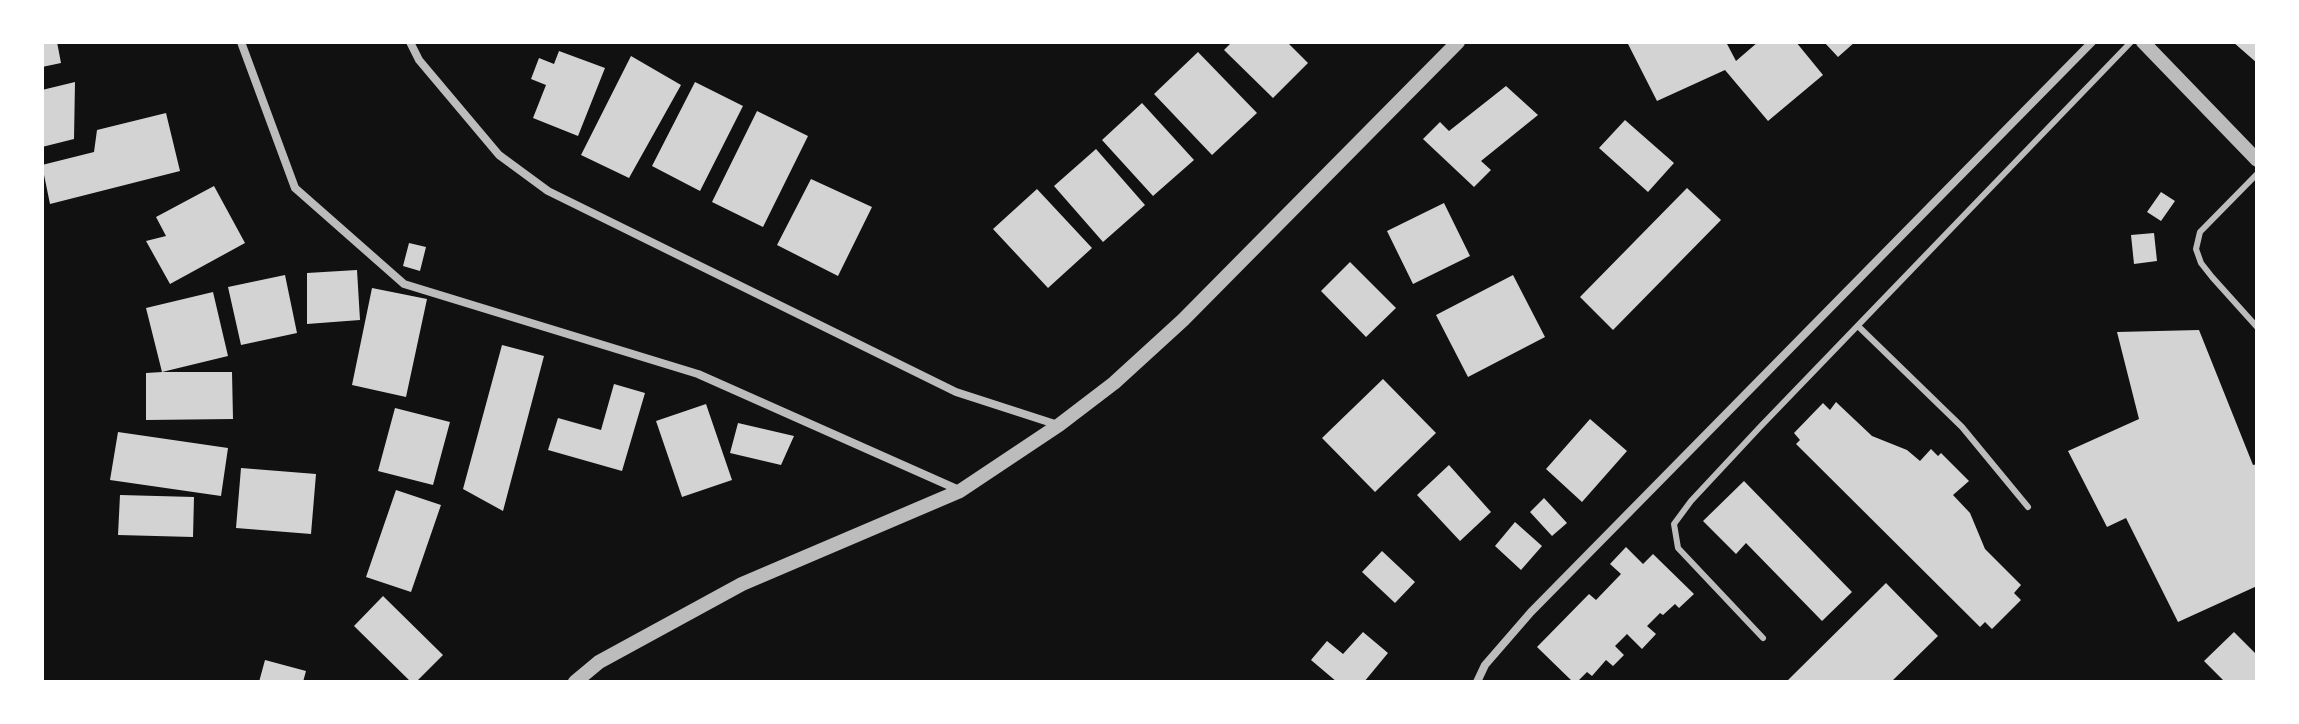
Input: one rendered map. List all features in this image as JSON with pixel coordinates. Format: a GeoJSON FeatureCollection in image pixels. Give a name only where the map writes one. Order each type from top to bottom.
{"type":"FeatureCollection","features":[{"type":"Feature","properties":{"kind":"street"},"geometry":{"type":"LineString","coordinates":[[241,42],[295,188],[404,284],[698,374],[960,491]]}},
{"type":"Feature","properties":{"kind":"street"},"geometry":{"type":"LineString","coordinates":[[410,42],[419,60],[499,155],[548,191],[956,392],[1059,425]]}},
{"type":"Feature","properties":{"kind":"street"},"geometry":{"type":"LineString","coordinates":[[575,682],[599,662],[742,584],[960,491],[1059,425],[1114,383],[1183,320],[1458,42]]}},
{"type":"Feature","properties":{"kind":"street"},"geometry":{"type":"LineString","coordinates":[[1477,682],[1485,665],[1531,612],[2092,42]]}},
{"type":"Feature","properties":{"kind":"street"},"geometry":{"type":"LineString","coordinates":[[2143,42],[2257,160]]}},
{"type":"Feature","properties":{"kind":"lane"},"geometry":{"type":"LineString","coordinates":[[1763,638],[1678,548],[1674,524],[1710,480],[2131,42]]}},
{"type":"Feature","properties":{"kind":"lane"},"geometry":{"type":"LineString","coordinates":[[2257,174],[2200,232],[2196,249],[2201,263],[2257,327]]}},
{"type":"Feature","properties":{"kind":"lane"},"geometry":{"type":"LineString","coordinates":[[1859,327],[1962,427],[2028,507]]}},
{"type":"Feature","properties":{"kind":"building"},"geometry":{"type":"Polygon","coordinates":[[[42,42],[57,42],[61,63],[42,67],[42,42]]]}},
{"type":"Feature","properties":{"kind":"building"},"geometry":{"type":"Polygon","coordinates":[[[1232,42],[1287,42],[1308,63],[1273,98],[1224,50],[1232,42]]]}},
{"type":"Feature","properties":{"kind":"building"},"geometry":{"type":"Polygon","coordinates":[[[1627,42],[1726,42],[1736,61],[1758,42],[1796,42],[1823,75],[1768,121],[1725,70],[1657,101],[1627,42]]]}},
{"type":"Feature","properties":{"kind":"building"},"geometry":{"type":"Polygon","coordinates":[[[1824,42],[1855,42],[1838,57],[1824,42]]]}},
{"type":"Feature","properties":{"kind":"building"},"geometry":{"type":"Polygon","coordinates":[[[2233,42],[2257,42],[2257,63],[2233,42]]]}},
{"type":"Feature","properties":{"kind":"building"},"geometry":{"type":"Polygon","coordinates":[[[559,51],[605,68],[578,136],[533,118],[546,85],[531,79],[539,58],[554,64],[559,51]]]}},
{"type":"Feature","properties":{"kind":"building"},"geometry":{"type":"Polygon","coordinates":[[[1198,52],[1257,113],[1212,155],[1154,94],[1198,52]]]}},
{"type":"Feature","properties":{"kind":"building"},"geometry":{"type":"Polygon","coordinates":[[[631,56],[681,85],[629,178],[581,155],[631,56]]]}},
{"type":"Feature","properties":{"kind":"building"},"geometry":{"type":"Polygon","coordinates":[[[75,82],[74,139],[42,147],[42,90],[75,82]]]}},
{"type":"Feature","properties":{"kind":"building"},"geometry":{"type":"Polygon","coordinates":[[[695,82],[743,106],[700,191],[652,166],[695,82]]]}},
{"type":"Feature","properties":{"kind":"building"},"geometry":{"type":"Polygon","coordinates":[[[1506,86],[1538,115],[1481,161],[1491,170],[1474,187],[1423,139],[1440,122],[1449,131],[1506,86]]]}},
{"type":"Feature","properties":{"kind":"building"},"geometry":{"type":"Polygon","coordinates":[[[1142,103],[1194,160],[1153,196],[1102,140],[1142,103]]]}},
{"type":"Feature","properties":{"kind":"building"},"geometry":{"type":"Polygon","coordinates":[[[757,111],[808,136],[763,227],[712,202],[757,111]]]}},
{"type":"Feature","properties":{"kind":"building"},"geometry":{"type":"Polygon","coordinates":[[[166,113],[180,171],[50,204],[42,165],[94,152],[97,130],[166,113]]]}},
{"type":"Feature","properties":{"kind":"building"},"geometry":{"type":"Polygon","coordinates":[[[1625,120],[1674,163],[1648,192],[1599,148],[1625,120]]]}},
{"type":"Feature","properties":{"kind":"building"},"geometry":{"type":"Polygon","coordinates":[[[1096,149],[1145,205],[1103,242],[1054,186],[1096,149]]]}},
{"type":"Feature","properties":{"kind":"building"},"geometry":{"type":"Polygon","coordinates":[[[811,179],[872,207],[838,276],[777,245],[811,179]]]}},
{"type":"Feature","properties":{"kind":"building"},"geometry":{"type":"Polygon","coordinates":[[[214,186],[245,243],[170,284],[146,241],[166,236],[156,217],[214,186]]]}},
{"type":"Feature","properties":{"kind":"building"},"geometry":{"type":"Polygon","coordinates":[[[1687,188],[1721,220],[1613,330],[1580,297],[1687,188]]]}},
{"type":"Feature","properties":{"kind":"building"},"geometry":{"type":"Polygon","coordinates":[[[1037,189],[1092,248],[1048,288],[993,229],[1037,189]]]}},
{"type":"Feature","properties":{"kind":"building"},"geometry":{"type":"Polygon","coordinates":[[[2161,192],[2175,201],[2161,221],[2147,212],[2161,192]]]}},
{"type":"Feature","properties":{"kind":"building"},"geometry":{"type":"Polygon","coordinates":[[[1444,203],[1470,256],[1413,284],[1387,231],[1444,203]]]}},
{"type":"Feature","properties":{"kind":"building"},"geometry":{"type":"Polygon","coordinates":[[[2154,233],[2157,261],[2134,264],[2131,235],[2154,233]]]}},
{"type":"Feature","properties":{"kind":"building"},"geometry":{"type":"Polygon","coordinates":[[[409,243],[426,247],[420,271],[403,266],[409,243]]]}},
{"type":"Feature","properties":{"kind":"building"},"geometry":{"type":"Polygon","coordinates":[[[1350,262],[1396,308],[1366,337],[1321,291],[1350,262]]]}},
{"type":"Feature","properties":{"kind":"building"},"geometry":{"type":"Polygon","coordinates":[[[357,270],[360,320],[307,324],[307,273],[357,270]]]}},
{"type":"Feature","properties":{"kind":"building"},"geometry":{"type":"Polygon","coordinates":[[[285,275],[297,333],[241,345],[228,287],[285,275]]]}},
{"type":"Feature","properties":{"kind":"building"},"geometry":{"type":"Polygon","coordinates":[[[1513,275],[1545,337],[1468,377],[1436,315],[1513,275]]]}},
{"type":"Feature","properties":{"kind":"building"},"geometry":{"type":"Polygon","coordinates":[[[372,288],[427,299],[406,397],[352,385],[372,288]]]}},
{"type":"Feature","properties":{"kind":"building"},"geometry":{"type":"Polygon","coordinates":[[[213,292],[228,356],[162,372],[146,308],[213,292]]]}},
{"type":"Feature","properties":{"kind":"building"},"geometry":{"type":"Polygon","coordinates":[[[2199,330],[2253,465],[2257,464],[2257,586],[2178,622],[2126,518],[2107,527],[2068,451],[2139,419],[2117,332],[2199,330]]]}},
{"type":"Feature","properties":{"kind":"building"},"geometry":{"type":"Polygon","coordinates":[[[502,345],[544,356],[503,511],[463,489],[502,345]]]}},
{"type":"Feature","properties":{"kind":"building"},"geometry":{"type":"Polygon","coordinates":[[[232,372],[233,419],[146,420],[146,373],[232,372]]]}},
{"type":"Feature","properties":{"kind":"building"},"geometry":{"type":"Polygon","coordinates":[[[1383,379],[1436,433],[1375,492],[1322,438],[1383,379]]]}},
{"type":"Feature","properties":{"kind":"building"},"geometry":{"type":"Polygon","coordinates":[[[614,384],[645,393],[622,471],[548,450],[558,418],[601,430],[614,384]]]}},
{"type":"Feature","properties":{"kind":"building"},"geometry":{"type":"Polygon","coordinates":[[[1836,402],[1872,436],[1907,450],[1920,461],[1931,449],[1938,456],[1941,453],[1969,481],[1953,495],[1970,513],[1985,549],[2021,585],[2014,593],[2021,600],[1992,629],[1985,622],[1980,627],[1796,444],[1800,440],[1794,433],[1823,403],[1830,410],[1836,402]]]}},
{"type":"Feature","properties":{"kind":"building"},"geometry":{"type":"Polygon","coordinates":[[[706,404],[732,480],[682,497],[656,421],[706,404]]]}},
{"type":"Feature","properties":{"kind":"building"},"geometry":{"type":"Polygon","coordinates":[[[395,408],[450,422],[433,485],[378,471],[395,408]]]}},
{"type":"Feature","properties":{"kind":"building"},"geometry":{"type":"Polygon","coordinates":[[[1590,419],[1627,451],[1582,502],[1546,469],[1590,419]]]}},
{"type":"Feature","properties":{"kind":"building"},"geometry":{"type":"Polygon","coordinates":[[[738,423],[794,436],[781,465],[730,453],[738,423]]]}},
{"type":"Feature","properties":{"kind":"building"},"geometry":{"type":"Polygon","coordinates":[[[118,432],[228,448],[221,496],[110,480],[118,432]]]}},
{"type":"Feature","properties":{"kind":"building"},"geometry":{"type":"Polygon","coordinates":[[[1449,465],[1491,512],[1460,541],[1417,495],[1449,465]]]}},
{"type":"Feature","properties":{"kind":"building"},"geometry":{"type":"Polygon","coordinates":[[[241,468],[316,474],[311,534],[236,528],[241,468]]]}},
{"type":"Feature","properties":{"kind":"building"},"geometry":{"type":"Polygon","coordinates":[[[1744,481],[1852,592],[1822,621],[1746,543],[1736,554],[1703,521],[1744,481]]]}},
{"type":"Feature","properties":{"kind":"building"},"geometry":{"type":"Polygon","coordinates":[[[396,490],[441,505],[411,592],[366,577],[396,490]]]}},
{"type":"Feature","properties":{"kind":"building"},"geometry":{"type":"Polygon","coordinates":[[[120,495],[194,497],[193,537],[118,535],[120,495]]]}},
{"type":"Feature","properties":{"kind":"building"},"geometry":{"type":"Polygon","coordinates":[[[1544,498],[1567,523],[1552,536],[1530,512],[1544,498]]]}},
{"type":"Feature","properties":{"kind":"building"},"geometry":{"type":"Polygon","coordinates":[[[1515,522],[1542,546],[1521,570],[1495,546],[1515,522]]]}},
{"type":"Feature","properties":{"kind":"building"},"geometry":{"type":"Polygon","coordinates":[[[1626,547],[1643,564],[1653,554],[1694,594],[1679,608],[1675,604],[1663,615],[1660,613],[1647,626],[1656,634],[1642,649],[1627,634],[1615,646],[1624,655],[1613,666],[1606,660],[1592,676],[1587,672],[1573,682],[1537,647],[1589,594],[1596,600],[1621,574],[1610,564],[1626,547]]]}},
{"type":"Feature","properties":{"kind":"building"},"geometry":{"type":"Polygon","coordinates":[[[1382,551],[1415,582],[1395,603],[1362,572],[1382,551]]]}},
{"type":"Feature","properties":{"kind":"building"},"geometry":{"type":"Polygon","coordinates":[[[1886,583],[1938,636],[1891,682],[1786,682],[1886,583]]]}},
{"type":"Feature","properties":{"kind":"building"},"geometry":{"type":"Polygon","coordinates":[[[383,596],[443,655],[416,682],[411,682],[354,626],[383,596]]]}},
{"type":"Feature","properties":{"kind":"building"},"geometry":{"type":"Polygon","coordinates":[[[1363,632],[1388,653],[1364,682],[1337,682],[1311,660],[1327,641],[1343,654],[1363,632]]]}},
{"type":"Feature","properties":{"kind":"building"},"geometry":{"type":"Polygon","coordinates":[[[2234,632],[2257,655],[2257,682],[2225,682],[2204,661],[2234,632]]]}},
{"type":"Feature","properties":{"kind":"building"},"geometry":{"type":"Polygon","coordinates":[[[265,660],[306,671],[303,682],[259,682],[265,660]]]}}]}
